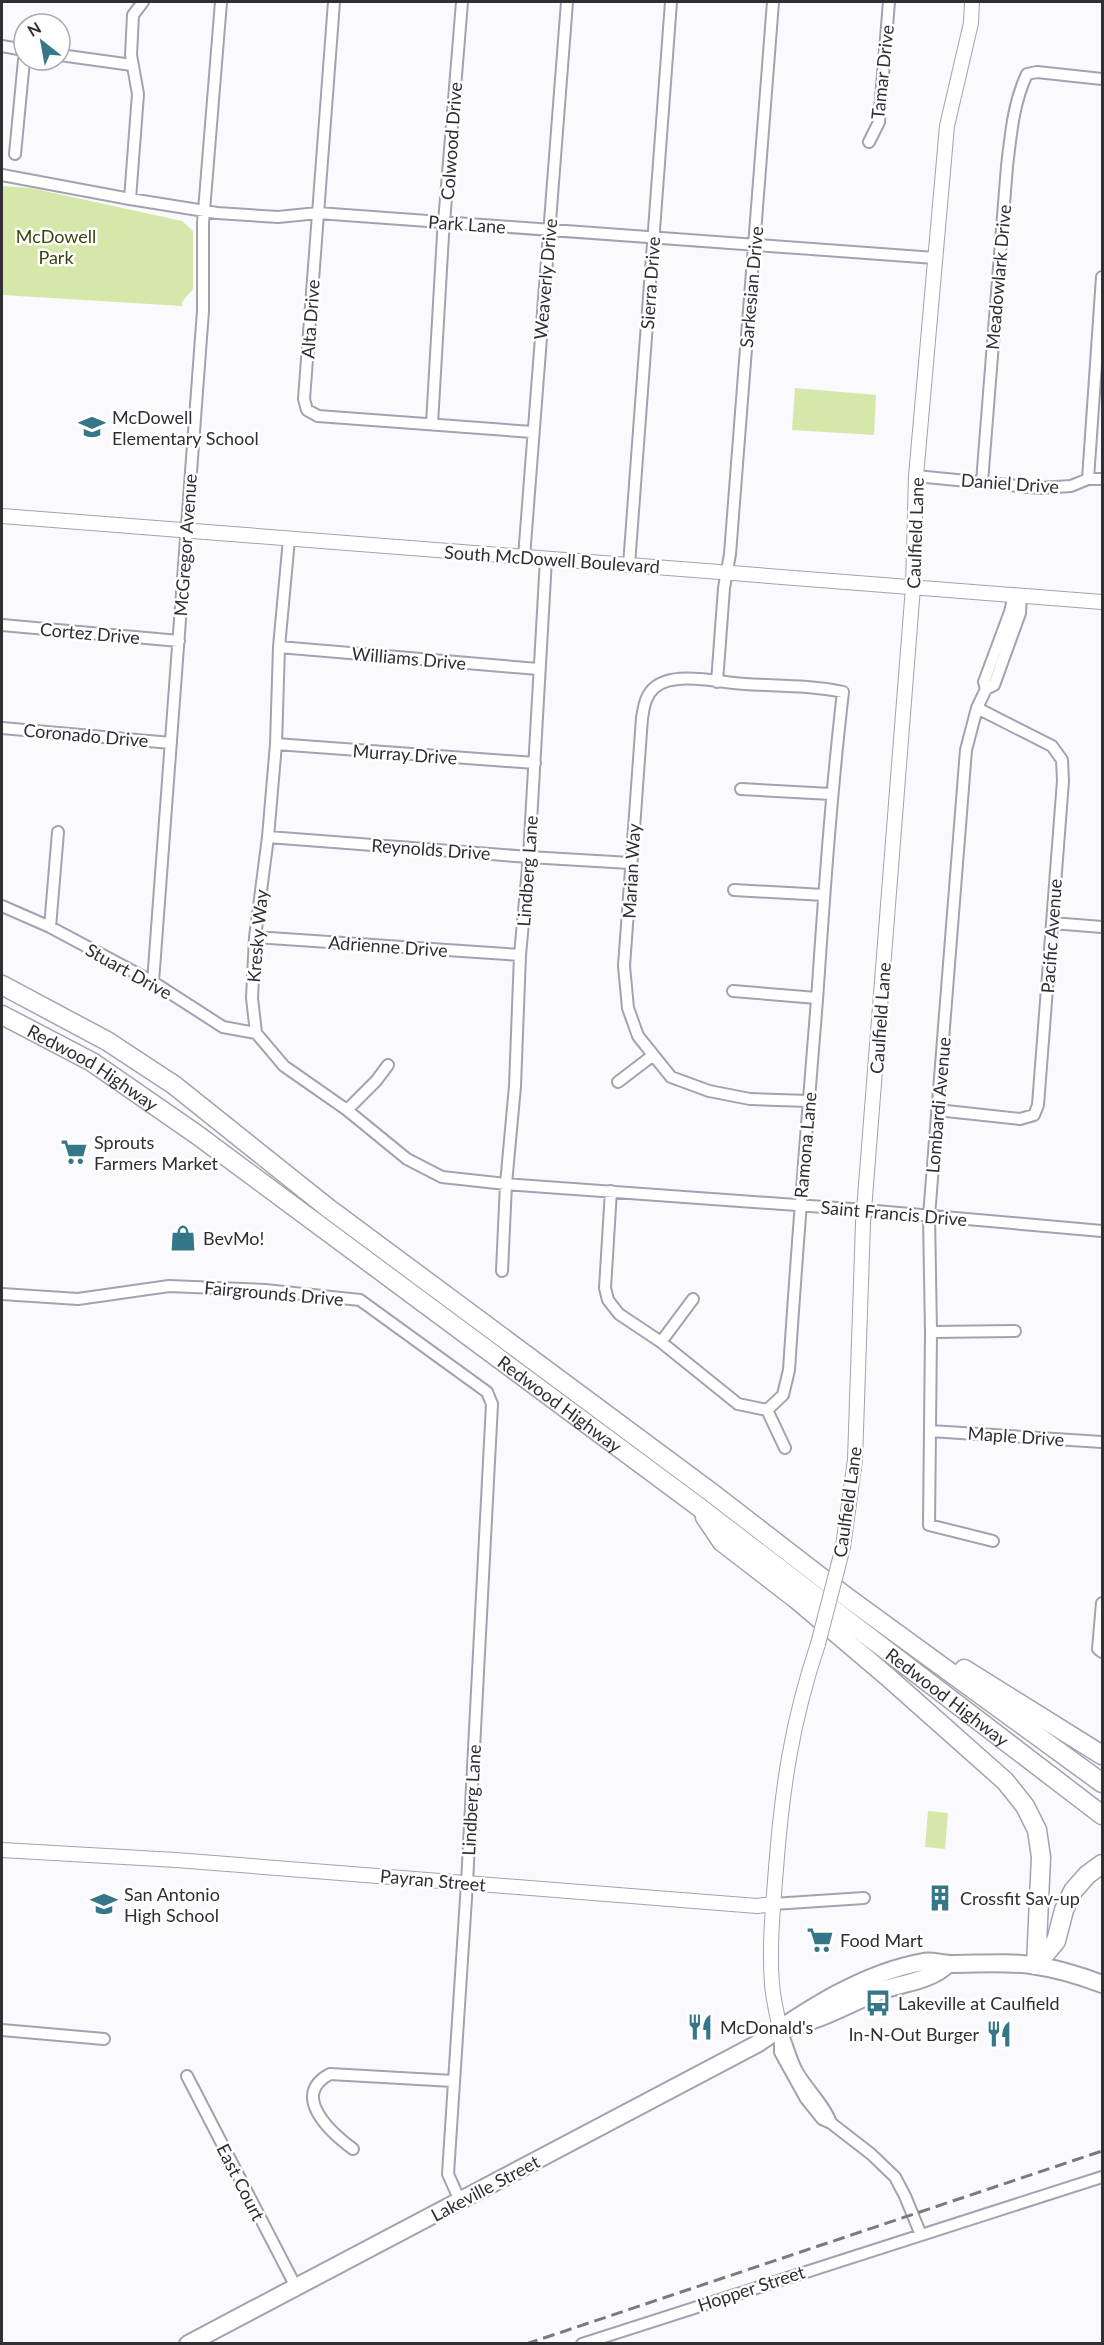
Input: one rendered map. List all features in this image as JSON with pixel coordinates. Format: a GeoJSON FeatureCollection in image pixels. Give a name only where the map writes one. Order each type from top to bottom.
{"type":"FeatureCollection","features":[{"type":"Feature","properties":{"kind":"highway","name":"Redwood Highway"},"geometry":{"type":"LineString","coordinates":[[2,985],[107,1041],[174,1085],[328,1208],[712,1493],[848,1598],[1102,1783]]}},
{"type":"Feature","properties":{"kind":"highway","name":"Redwood Highway"},"geometry":{"type":"LineString","coordinates":[[2,1015],[92,1062],[196,1134],[695,1504],[1102,1815]]}},
{"type":"Feature","properties":{"kind":"highway"},"geometry":{"type":"LineString","coordinates":[[695,1504],[722,1542],[796,1599],[889,1678],[1005,1780],[1025,1806],[1037,1830],[1041,1857],[1036,1965]]}},
{"type":"Feature","properties":{"kind":"highway"},"geometry":{"type":"LineString","coordinates":[[848,1598],[1102,1755]]}},
{"type":"Feature","properties":{"kind":"highway"},"geometry":{"type":"LineString","coordinates":[[1036,1965],[1056,1941],[1064,1910],[1073,1891],[1087,1875],[1102,1864]]}},
{"type":"Feature","properties":{"kind":"main road","name":"Caulfield Lane"},"geometry":{"type":"LineString","coordinates":[[780,2029],[772,1983],[773,1904],[782,1797],[787,1760],[805,1682],[818,1644],[843,1547],[855,1460],[865,1210],[913,587],[916,476],[947,126],[971,23],[972,2]]}},
{"type":"Feature","properties":{"kind":"main road","name":"South McDowell Boulevard"},"geometry":{"type":"LineString","coordinates":[[2,516],[1102,602]]}},
{"type":"Feature","properties":{"kind":"main road","name":"Payran Street"},"geometry":{"type":"LineString","coordinates":[[2,1850],[176,1860],[640,1898],[757,1906],[773,1904]]}},
{"type":"Feature","properties":{"kind":"main road","name":"Lakeville Street"},"geometry":{"type":"LineString","coordinates":[[188,2343],[757,2044],[780,2029],[822,2018],[882,1991],[938,1973],[948,1964],[1036,1965],[1102,1984]]}},
{"type":"Feature","properties":{"kind":"street"},"geometry":{"type":"LineString","coordinates":[[130,199],[138,94],[130,55],[133,15],[143,2]]}},
{"type":"Feature","properties":{"kind":"street","name":"McGregor Avenue"},"geometry":{"type":"LineString","coordinates":[[153,981],[203,311],[204,211],[221,2]]}},
{"type":"Feature","properties":{"kind":"street","name":"Alta Drive"},"geometry":{"type":"LineString","coordinates":[[334,2],[304,399],[307,410],[318,416],[532,432]]}},
{"type":"Feature","properties":{"kind":"street","name":"Colwood Drive"},"geometry":{"type":"LineString","coordinates":[[432,424],[444,222],[462,2]]}},
{"type":"Feature","properties":{"kind":"street","name":"Weaverly Drive"},"geometry":{"type":"LineString","coordinates":[[524,557],[567,2]]}},
{"type":"Feature","properties":{"kind":"street","name":"Sierra Drive"},"geometry":{"type":"LineString","coordinates":[[629,565],[671,2]]}},
{"type":"Feature","properties":{"kind":"street","name":"Sarkesian Drive"},"geometry":{"type":"LineString","coordinates":[[725,572],[730,554],[773,2]]}},
{"type":"Feature","properties":{"kind":"street","name":"Tamar Drive"},"geometry":{"type":"LineString","coordinates":[[869,142],[879,122],[889,2]]}},
{"type":"Feature","properties":{"kind":"street"},"geometry":{"type":"LineString","coordinates":[[72,57],[132,65]]}},
{"type":"Feature","properties":{"kind":"street"},"geometry":{"type":"LineString","coordinates":[[15,154],[23,72]]}},
{"type":"Feature","properties":{"kind":"street","name":"Meadowlark Drive"},"geometry":{"type":"LineString","coordinates":[[982,482],[1012,118],[1020,90],[1027,74],[1037,72],[1102,79]]}},
{"type":"Feature","properties":{"kind":"street","name":"Park Lane"},"geometry":{"type":"LineString","coordinates":[[2,175],[204,211],[278,217],[318,213],[935,258]]}},
{"type":"Feature","properties":{"kind":"street"},"geometry":{"type":"LineString","coordinates":[[1088,478],[1102,277]]}},
{"type":"Feature","properties":{"kind":"street","name":"Daniel Drive"},"geometry":{"type":"LineString","coordinates":[[916,476],[1039,488],[1071,486],[1088,478],[1102,479]]}},
{"type":"Feature","properties":{"kind":"street","name":"Kresky Way"},"geometry":{"type":"LineString","coordinates":[[256,1033],[252,998],[255,937],[268,837],[276,744],[279,647],[289,539]]}},
{"type":"Feature","properties":{"kind":"street","name":"Lindberg Lane"},"geometry":{"type":"LineString","coordinates":[[502,1271],[546,559]]}},
{"type":"Feature","properties":{"kind":"street"},"geometry":{"type":"LineString","coordinates":[[717,682],[725,572]]}},
{"type":"Feature","properties":{"kind":"street","name":"Lombardi Avenue"},"geometry":{"type":"LineString","coordinates":[[993,1541],[929,1525],[931,1332],[929,1216],[966,750],[977,708],[986,690],[994,686],[1020,612],[1018,595]]}},
{"type":"Feature","properties":{"kind":"street","name":"Cortez Drive"},"geometry":{"type":"LineString","coordinates":[[2,625],[179,641]]}},
{"type":"Feature","properties":{"kind":"street","name":"Williams Drive"},"geometry":{"type":"LineString","coordinates":[[279,647],[538,669]]}},
{"type":"Feature","properties":{"kind":"street","name":"Marian Way"},"geometry":{"type":"LineString","coordinates":[[717,682],[696,678],[670,681],[655,687],[645,701],[630,863],[624,966],[628,1008],[638,1036],[671,1077],[709,1090],[750,1099],[809,1101]]}},
{"type":"Feature","properties":{"kind":"street","name":"Ramona Lane"},"geometry":{"type":"LineString","coordinates":[[717,682],[788,685],[843,692],[831,794],[789,1370],[783,1395],[767,1410]]}},
{"type":"Feature","properties":{"kind":"street","name":"Pacific Avenue"},"geometry":{"type":"LineString","coordinates":[[937,1110],[1020,1119],[1034,1115],[1038,1105],[1062,760],[1052,746],[977,708]]}},
{"type":"Feature","properties":{"kind":"street","name":"Coronado Drive"},"geometry":{"type":"LineString","coordinates":[[2,728],[171,743]]}},
{"type":"Feature","properties":{"kind":"street","name":"Murray Drive"},"geometry":{"type":"LineString","coordinates":[[276,744],[534,763]]}},
{"type":"Feature","properties":{"kind":"street"},"geometry":{"type":"LineString","coordinates":[[741,789],[831,794]]}},
{"type":"Feature","properties":{"kind":"street"},"geometry":{"type":"LineString","coordinates":[[50,927],[57,832]]}},
{"type":"Feature","properties":{"kind":"street","name":"Reynolds Drive"},"geometry":{"type":"LineString","coordinates":[[268,837],[630,863]]}},
{"type":"Feature","properties":{"kind":"street"},"geometry":{"type":"LineString","coordinates":[[734,890],[824,895]]}},
{"type":"Feature","properties":{"kind":"street","name":"Stuart Drive"},"geometry":{"type":"LineString","coordinates":[[2,906],[50,927],[153,981],[223,1027],[256,1033]]}},
{"type":"Feature","properties":{"kind":"street"},"geometry":{"type":"LineString","coordinates":[[1052,923],[1102,927]]}},
{"type":"Feature","properties":{"kind":"street","name":"Adrienne Drive"},"geometry":{"type":"LineString","coordinates":[[255,937],[520,955]]}},
{"type":"Feature","properties":{"kind":"street"},"geometry":{"type":"LineString","coordinates":[[733,991],[817,998]]}},
{"type":"Feature","properties":{"kind":"street"},"geometry":{"type":"LineString","coordinates":[[256,1033],[285,1065],[347,1110],[407,1159],[442,1177],[506,1184]]}},
{"type":"Feature","properties":{"kind":"street"},"geometry":{"type":"LineString","coordinates":[[618,1082],[652,1056]]}},
{"type":"Feature","properties":{"kind":"street"},"geometry":{"type":"LineString","coordinates":[[347,1110],[376,1081],[388,1065]]}},
{"type":"Feature","properties":{"kind":"street","name":"Saint Francis Drive"},"geometry":{"type":"LineString","coordinates":[[506,1184],[865,1210],[1102,1232]]}},
{"type":"Feature","properties":{"kind":"street"},"geometry":{"type":"LineString","coordinates":[[611,1191],[605,1288],[608,1300],[619,1314],[661,1342],[738,1404],[767,1410],[785,1448]]}},
{"type":"Feature","properties":{"kind":"street","name":"Fairgrounds Drive"},"geometry":{"type":"LineString","coordinates":[[2,1294],[78,1299],[169,1286],[265,1290],[360,1300],[487,1392],[490,1397]]}},
{"type":"Feature","properties":{"kind":"street"},"geometry":{"type":"LineString","coordinates":[[661,1342],[693,1299]]}},
{"type":"Feature","properties":{"kind":"street"},"geometry":{"type":"LineString","coordinates":[[931,1332],[1014,1331]]}},
{"type":"Feature","properties":{"kind":"street","name":"Lindberg Lane"},"geometry":{"type":"LineString","coordinates":[[460,2200],[448,2174],[467,1883],[492,1404],[490,1397]]}},
{"type":"Feature","properties":{"kind":"street","name":"Maple Drive"},"geometry":{"type":"LineString","coordinates":[[930,1431],[1102,1442]]}},
{"type":"Feature","properties":{"kind":"street"},"geometry":{"type":"LineString","coordinates":[[1100,1651],[1102,1603]]}},
{"type":"Feature","properties":{"kind":"street","name":"Payran Street"},"geometry":{"type":"LineString","coordinates":[[773,1904],[864,1898]]}},
{"type":"Feature","properties":{"kind":"street","name":"Caulfield Lane"},"geometry":{"type":"LineString","coordinates":[[780,2029],[797,2072],[816,2101],[827,2111],[831,2123],[871,2154],[895,2177],[921,2235]]}},
{"type":"Feature","properties":{"kind":"street"},"geometry":{"type":"LineString","coordinates":[[2,2030],[105,2039]]}},
{"type":"Feature","properties":{"kind":"street"},"geometry":{"type":"LineString","coordinates":[[352,2149],[332,2134],[313,2104],[312,2093],[322,2078],[330,2074],[453,2081]]}},
{"type":"Feature","properties":{"kind":"street","name":"East Court"},"geometry":{"type":"LineString","coordinates":[[187,2076],[296,2287]]}},
{"type":"Feature","properties":{"kind":"street","name":"Hopper Street"},"geometry":{"type":"LineString","coordinates":[[582,2343],[1102,2177]]}},
{"type":"Feature","properties":{"kind":"green space","name":"McDowell Park"},"geometry":{"type":"Polygon","coordinates":[[[2,186],[31,188],[182,221],[193,231],[193,289],[182,302],[182,306],[2,295],[2,186]]]}},
{"type":"Feature","properties":{"kind":"green space"},"geometry":{"type":"Polygon","coordinates":[[[795,388],[876,395],[874,435],[792,430],[795,388]]]}},
{"type":"Feature","properties":{"kind":"green space"},"geometry":{"type":"Polygon","coordinates":[[[928,1811],[948,1813],[945,1849],[925,1847],[928,1811]]]}},
{"type":"Feature","properties":{"kind":"railway"},"geometry":{"type":"LineString","coordinates":[[526,2344],[1102,2151]]}},
{"type":"Feature","properties":{"kind":"place","name":"McDowell Elementary School"},"geometry":{"type":"Point","coordinates":[92,427]}},
{"type":"Feature","properties":{"kind":"place","name":"Sprouts Farmers Market"},"geometry":{"type":"Point","coordinates":[74,1152]}},
{"type":"Feature","properties":{"kind":"place","name":"BevMo!"},"geometry":{"type":"Point","coordinates":[183,1238]}},
{"type":"Feature","properties":{"kind":"place","name":"Crossfit Sav-up"},"geometry":{"type":"Point","coordinates":[940,1898]}},
{"type":"Feature","properties":{"kind":"place","name":"San Antonio High School"},"geometry":{"type":"Point","coordinates":[104,1904]}},
{"type":"Feature","properties":{"kind":"place","name":"Food Mart"},"geometry":{"type":"Point","coordinates":[820,1940]}},
{"type":"Feature","properties":{"kind":"place","name":"Lakeville at Caulfield"},"geometry":{"type":"Point","coordinates":[878,2003]}},
{"type":"Feature","properties":{"kind":"place","name":"McDonald's"},"geometry":{"type":"Point","coordinates":[700,2027]}},
{"type":"Feature","properties":{"kind":"place","name":"In-N-Out Burger"},"geometry":{"type":"Point","coordinates":[999,2034]}}]}
